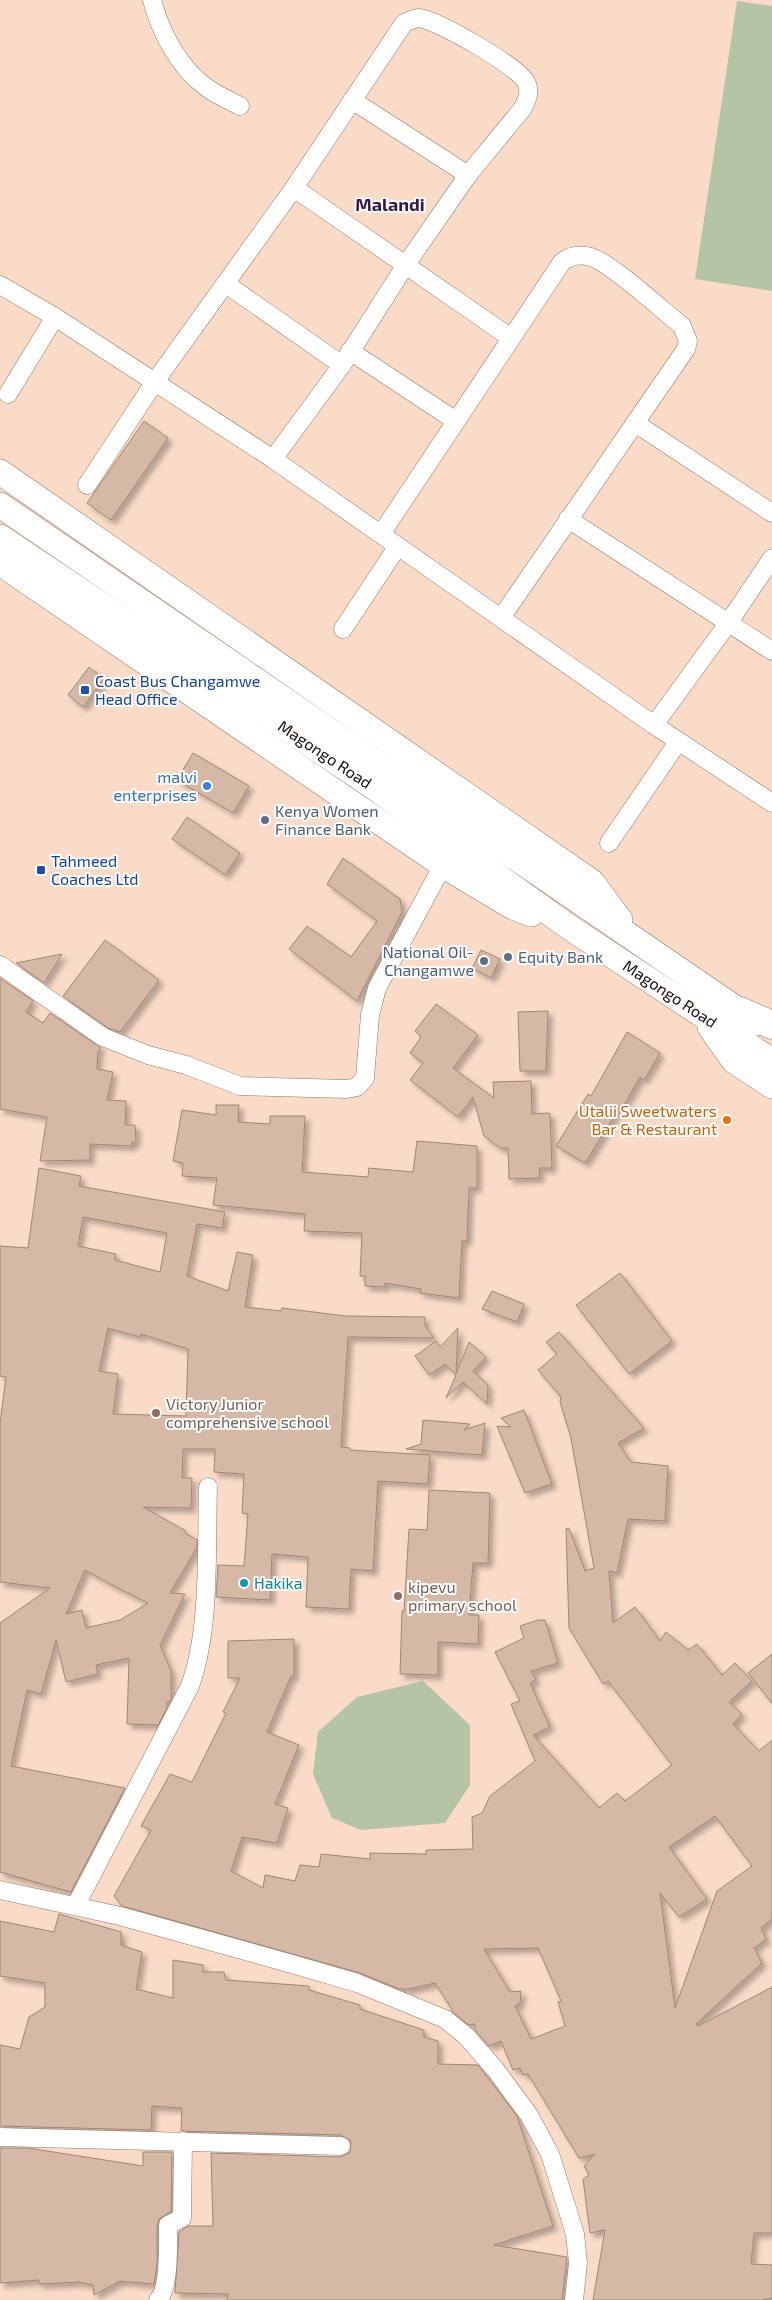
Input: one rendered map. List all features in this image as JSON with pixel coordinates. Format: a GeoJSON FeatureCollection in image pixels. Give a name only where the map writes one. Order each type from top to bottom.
{"type":"FeatureCollection","features":[{"type":"Feature","properties":{"kind":"highway"},"geometry":{"type":"LineString","coordinates":[[740,1011],[772,1025]]}},
{"type":"Feature","properties":{"kind":"main road"},"geometry":{"type":"LineString","coordinates":[[0,472],[592,882],[632,936]]}},
{"type":"Feature","properties":{"kind":"main road","name":"Magongo Road"},"geometry":{"type":"LineString","coordinates":[[0,505],[772,1032]]}},
{"type":"Feature","properties":{"kind":"main road","name":"Magongo Road"},"geometry":{"type":"LineString","coordinates":[[0,537],[368,783],[569,927],[772,1061]]}},
{"type":"Feature","properties":{"kind":"main road"},"geometry":{"type":"LineString","coordinates":[[0,563],[444,866],[513,907],[569,927]]}},
{"type":"Feature","properties":{"kind":"main road"},"geometry":{"type":"LineString","coordinates":[[703,1017],[734,1061],[772,1086]]}},
{"type":"Feature","properties":{"kind":"street"},"geometry":{"type":"LineString","coordinates":[[152,0],[157,19],[186,70],[207,88],[240,106]]}},
{"type":"Feature","properties":{"kind":"street"},"geometry":{"type":"LineString","coordinates":[[87,485],[154,383],[294,188],[404,22],[417,18],[436,22],[522,76],[528,88],[528,98],[523,108],[468,175],[405,266],[346,358],[273,458]]}},
{"type":"Feature","properties":{"kind":"street"},"geometry":{"type":"LineString","coordinates":[[352,100],[468,175]]}},
{"type":"Feature","properties":{"kind":"street"},"geometry":{"type":"LineString","coordinates":[[294,188],[511,338]]}},
{"type":"Feature","properties":{"kind":"street"},"geometry":{"type":"LineString","coordinates":[[381,534],[562,262],[569,257],[580,255],[601,261],[682,326],[686,334],[686,349],[501,618]]}},
{"type":"Feature","properties":{"kind":"street"},"geometry":{"type":"LineString","coordinates":[[226,284],[346,358],[456,421]]}},
{"type":"Feature","properties":{"kind":"street"},"geometry":{"type":"LineString","coordinates":[[0,285],[55,317],[154,383],[273,458],[460,591],[678,742],[769,798]]}},
{"type":"Feature","properties":{"kind":"street"},"geometry":{"type":"LineString","coordinates":[[8,394],[55,317]]}},
{"type":"Feature","properties":{"kind":"street"},"geometry":{"type":"LineString","coordinates":[[635,422],[772,514]]}},
{"type":"Feature","properties":{"kind":"street"},"geometry":{"type":"LineString","coordinates":[[568,519],[729,622],[772,652]]}},
{"type":"Feature","properties":{"kind":"street"},"geometry":{"type":"LineString","coordinates":[[343,629],[398,546]]}},
{"type":"Feature","properties":{"kind":"street"},"geometry":{"type":"LineString","coordinates":[[654,725],[729,622],[772,558]]}},
{"type":"Feature","properties":{"kind":"street"},"geometry":{"type":"LineString","coordinates":[[609,843],[678,742]]}},
{"type":"Feature","properties":{"kind":"street"},"geometry":{"type":"LineString","coordinates":[[0,966],[103,1037],[148,1055],[186,1065],[240,1086],[347,1089],[357,1087],[366,1078],[370,1015],[377,988],[444,866]]}},
{"type":"Feature","properties":{"kind":"street"},"geometry":{"type":"LineString","coordinates":[[76,1905],[186,1694],[198,1660],[204,1606],[208,1487]]}},
{"type":"Feature","properties":{"kind":"street"},"geometry":{"type":"LineString","coordinates":[[0,1890],[76,1905],[357,1983],[445,2019],[466,2036],[529,2115],[550,2154],[575,2234],[578,2263],[574,2300]]}},
{"type":"Feature","properties":{"kind":"street"},"geometry":{"type":"LineString","coordinates":[[0,2137],[341,2146]]}},
{"type":"Feature","properties":{"kind":"street"},"geometry":{"type":"LineString","coordinates":[[158,2300],[161,2297],[166,2274],[168,2225],[182,2218],[183,2141]]}},
{"type":"Feature","properties":{"kind":"green space"},"geometry":{"type":"Polygon","coordinates":[[[737,1],[772,6],[772,291],[695,279],[737,1]]]}},
{"type":"Feature","properties":{"kind":"green space"},"geometry":{"type":"Polygon","coordinates":[[[423,1681],[470,1725],[470,1785],[445,1823],[361,1830],[332,1818],[313,1774],[318,1732],[357,1697],[423,1681]]]}},
{"type":"Feature","properties":{"kind":"building"},"geometry":{"type":"Polygon","coordinates":[[[144,421],[168,438],[111,520],[87,503],[144,421]]]}},
{"type":"Feature","properties":{"kind":"building"},"geometry":{"type":"Polygon","coordinates":[[[89,667],[104,679],[83,707],[68,695],[89,667]]]}},
{"type":"Feature","properties":{"kind":"building"},"geometry":{"type":"Polygon","coordinates":[[[193,753],[249,786],[233,813],[177,780],[193,753]]]}},
{"type":"Feature","properties":{"kind":"building"},"geometry":{"type":"Polygon","coordinates":[[[187,817],[240,853],[225,875],[172,839],[187,817]]]}},
{"type":"Feature","properties":{"kind":"building"},"geometry":{"type":"Polygon","coordinates":[[[343,858],[400,899],[402,912],[357,1001],[289,949],[307,926],[351,957],[377,921],[327,884],[343,858]]]}},
{"type":"Feature","properties":{"kind":"building"},"geometry":{"type":"Polygon","coordinates":[[[105,940],[159,980],[120,1032],[108,1028],[63,996],[105,940]]]}},
{"type":"Feature","properties":{"kind":"building"},"geometry":{"type":"Polygon","coordinates":[[[481,950],[500,959],[491,978],[472,968],[481,950]]]}},
{"type":"Feature","properties":{"kind":"building"},"geometry":{"type":"Polygon","coordinates":[[[62,954],[44,983],[16,963],[62,954]]]}},
{"type":"Feature","properties":{"kind":"building"},"geometry":{"type":"Polygon","coordinates":[[[0,978],[33,1001],[26,1012],[43,1023],[50,1013],[101,1048],[98,1052],[97,1069],[113,1072],[107,1100],[126,1101],[125,1125],[135,1125],[136,1142],[132,1142],[132,1146],[90,1144],[90,1160],[40,1161],[47,1117],[0,1109],[0,978]]]}},
{"type":"Feature","properties":{"kind":"building"},"geometry":{"type":"Polygon","coordinates":[[[436,1004],[478,1035],[453,1068],[494,1098],[493,1082],[531,1081],[532,1114],[550,1113],[552,1168],[539,1168],[540,1178],[509,1179],[508,1148],[500,1148],[484,1136],[473,1097],[458,1117],[410,1080],[423,1063],[410,1053],[421,1037],[415,1031],[436,1004]]]}},
{"type":"Feature","properties":{"kind":"building"},"geometry":{"type":"Polygon","coordinates":[[[548,1011],[546,1071],[520,1071],[518,1012],[548,1011]]]}},
{"type":"Feature","properties":{"kind":"building"},"geometry":{"type":"Polygon","coordinates":[[[627,1032],[660,1053],[644,1080],[640,1077],[623,1107],[621,1105],[585,1163],[556,1146],[588,1094],[591,1096],[627,1032]]]}},
{"type":"Feature","properties":{"kind":"building"},"geometry":{"type":"Polygon","coordinates":[[[216,1105],[239,1105],[238,1122],[270,1124],[270,1116],[305,1116],[302,1172],[368,1177],[369,1168],[413,1172],[417,1141],[477,1146],[477,1188],[469,1188],[467,1241],[462,1241],[459,1298],[420,1293],[421,1289],[385,1283],[385,1287],[365,1286],[365,1276],[360,1276],[362,1233],[304,1231],[305,1214],[213,1205],[217,1178],[182,1176],[183,1163],[173,1161],[182,1110],[216,1115],[216,1105]]]}},
{"type":"Feature","properties":{"kind":"building"},"geometry":{"type":"Polygon","coordinates":[[[39,1168],[81,1176],[79,1186],[225,1212],[222,1228],[197,1224],[187,1276],[228,1291],[237,1252],[253,1255],[245,1307],[281,1311],[282,1308],[345,1316],[425,1317],[425,1326],[434,1338],[348,1337],[341,1447],[350,1448],[350,1450],[430,1455],[428,1484],[378,1481],[373,1571],[351,1569],[349,1609],[306,1607],[308,1557],[272,1554],[270,1600],[216,1597],[218,1565],[244,1566],[248,1514],[242,1513],[244,1474],[214,1472],[215,1449],[183,1449],[182,1478],[192,1478],[191,1508],[143,1507],[186,1531],[185,1533],[197,1540],[197,1547],[170,1593],[185,1594],[160,1645],[171,1671],[171,1700],[167,1702],[167,1708],[158,1725],[127,1724],[129,1658],[96,1665],[98,1674],[66,1682],[56,1640],[41,1694],[27,1690],[11,1766],[125,1788],[71,1892],[0,1872],[0,1623],[50,1588],[0,1582],[0,1423],[6,1377],[0,1376],[0,1246],[28,1248],[39,1168]],[[83,1217],[78,1246],[116,1254],[115,1260],[160,1272],[167,1233],[83,1217]],[[108,1328],[99,1371],[118,1374],[113,1414],[186,1416],[188,1349],[141,1334],[140,1337],[108,1328]],[[85,1570],[66,1614],[82,1610],[86,1628],[120,1620],[148,1603],[85,1570]]]}},
{"type":"Feature","properties":{"kind":"building"},"geometry":{"type":"Polygon","coordinates":[[[620,1273],[672,1341],[629,1374],[576,1305],[620,1273]]]}},
{"type":"Feature","properties":{"kind":"building"},"geometry":{"type":"Polygon","coordinates":[[[492,1291],[524,1304],[517,1322],[482,1309],[492,1291]]]}},
{"type":"Feature","properties":{"kind":"building"},"geometry":{"type":"Polygon","coordinates":[[[458,1328],[456,1374],[469,1342],[486,1357],[473,1371],[488,1385],[487,1404],[463,1382],[446,1398],[456,1375],[445,1364],[429,1375],[415,1356],[436,1341],[440,1347],[458,1328]]]}},
{"type":"Feature","properties":{"kind":"building"},"geometry":{"type":"Polygon","coordinates":[[[559,1332],[644,1428],[618,1443],[631,1462],[668,1466],[665,1521],[628,1519],[617,1573],[609,1571],[613,1623],[635,1607],[660,1641],[666,1632],[688,1650],[697,1644],[722,1675],[735,1663],[752,1681],[729,1702],[742,1714],[733,1724],[759,1751],[772,1740],[772,1919],[761,1928],[766,1939],[754,1948],[762,1963],[696,2024],[698,2026],[772,1987],[772,2233],[754,2233],[751,2264],[772,2265],[772,2298],[761,2300],[593,2300],[605,2230],[590,2233],[583,2179],[589,2175],[584,2166],[595,2154],[579,2158],[528,2074],[523,2075],[520,2068],[513,2070],[501,2041],[489,2046],[475,2030],[475,2024],[469,2025],[454,2013],[435,1983],[409,1989],[399,1989],[360,1973],[122,1906],[114,1896],[151,1830],[141,1826],[170,1774],[192,1782],[226,1713],[223,1712],[240,1678],[228,1678],[228,1641],[294,1639],[294,1676],[291,1676],[267,1732],[299,1745],[275,1804],[288,1808],[277,1843],[242,1837],[231,1871],[263,1888],[265,1875],[295,1881],[300,1865],[319,1867],[321,1854],[370,1859],[370,1853],[426,1854],[426,1850],[473,1849],[472,1817],[482,1813],[490,1796],[535,1761],[511,1704],[520,1701],[495,1652],[524,1638],[520,1626],[538,1620],[545,1620],[558,1663],[531,1671],[536,1680],[530,1683],[550,1727],[533,1735],[599,1808],[617,1793],[625,1801],[672,1765],[608,1681],[603,1684],[569,1628],[566,1529],[569,1528],[585,1571],[594,1568],[571,1438],[560,1402],[561,1397],[538,1370],[557,1354],[546,1342],[559,1332]],[[715,1816],[669,1847],[707,1899],[679,1917],[660,1893],[675,2008],[717,1891],[752,1866],[715,1816]],[[538,1948],[484,1949],[510,1992],[521,1991],[520,2003],[515,2006],[531,2039],[565,2026],[558,2002],[561,2001],[538,1948]]]}},
{"type":"Feature","properties":{"kind":"building"},"geometry":{"type":"Polygon","coordinates":[[[524,1410],[552,1484],[525,1493],[497,1426],[511,1427],[501,1418],[524,1410]]]}},
{"type":"Feature","properties":{"kind":"building"},"geometry":{"type":"Polygon","coordinates":[[[423,1420],[470,1424],[464,1430],[485,1423],[482,1455],[406,1449],[421,1444],[423,1420]]]}},
{"type":"Feature","properties":{"kind":"building"},"geometry":{"type":"Polygon","coordinates":[[[429,1490],[490,1493],[488,1563],[473,1563],[469,1615],[479,1615],[478,1644],[438,1642],[438,1675],[400,1674],[402,1611],[404,1611],[409,1529],[427,1530],[429,1490]]]}},
{"type":"Feature","properties":{"kind":"building"},"geometry":{"type":"Polygon","coordinates":[[[772,1654],[772,1703],[748,1673],[772,1654]]]}},
{"type":"Feature","properties":{"kind":"building"},"geometry":{"type":"Polygon","coordinates":[[[59,1914],[121,1932],[121,1945],[142,1952],[136,1989],[173,1998],[173,1960],[203,1965],[203,1972],[224,1972],[226,1980],[309,1986],[309,1990],[360,2005],[360,2009],[424,2030],[424,2037],[438,2041],[438,2064],[478,2065],[517,2116],[553,2226],[494,2245],[567,2257],[562,2300],[227,2300],[228,2294],[175,2293],[179,2232],[188,2226],[213,2226],[211,2153],[341,2157],[350,2152],[351,2141],[341,2135],[181,2131],[182,2108],[152,2106],[151,2130],[0,2126],[0,2045],[20,2049],[29,2017],[45,2007],[45,1983],[0,1976],[0,1921],[54,1932],[59,1914]]]}},
{"type":"Feature","properties":{"kind":"building"},"geometry":{"type":"Polygon","coordinates":[[[0,2148],[28,2148],[143,2166],[143,2152],[172,2152],[171,2211],[159,2219],[157,2225],[157,2264],[154,2284],[120,2281],[94,2295],[93,2285],[79,2282],[39,2284],[39,2280],[0,2283],[0,2148]]]}},
{"type":"Feature","properties":{"kind":"place","name":"Coast Bus Changamwe Head Office"},"geometry":{"type":"Point","coordinates":[85,690]}},
{"type":"Feature","properties":{"kind":"place","name":"malvi enterprises"},"geometry":{"type":"Point","coordinates":[207,786]}},
{"type":"Feature","properties":{"kind":"place","name":"Kenya Women Finance Bank"},"geometry":{"type":"Point","coordinates":[265,820]}},
{"type":"Feature","properties":{"kind":"place","name":"Tahmeed Coaches Ltd"},"geometry":{"type":"Point","coordinates":[41,870]}},
{"type":"Feature","properties":{"kind":"place","name":"Equity Bank"},"geometry":{"type":"Point","coordinates":[508,957]}},
{"type":"Feature","properties":{"kind":"place","name":"National Oil- Changamwe"},"geometry":{"type":"Point","coordinates":[484,961]}},
{"type":"Feature","properties":{"kind":"place","name":"Utalii Sweetwaters Bar & Restaurant"},"geometry":{"type":"Point","coordinates":[727,1120]}},
{"type":"Feature","properties":{"kind":"place","name":"Victory Junior comprehensive school"},"geometry":{"type":"Point","coordinates":[156,1413]}},
{"type":"Feature","properties":{"kind":"place","name":"Hakika"},"geometry":{"type":"Point","coordinates":[244,1583]}},
{"type":"Feature","properties":{"kind":"place","name":"kipevu primary school"},"geometry":{"type":"Point","coordinates":[398,1596]}},
{"type":"Feature","properties":{"kind":"district","name":"Malandi"},"geometry":{"type":"Point","coordinates":[390,205]}}]}
